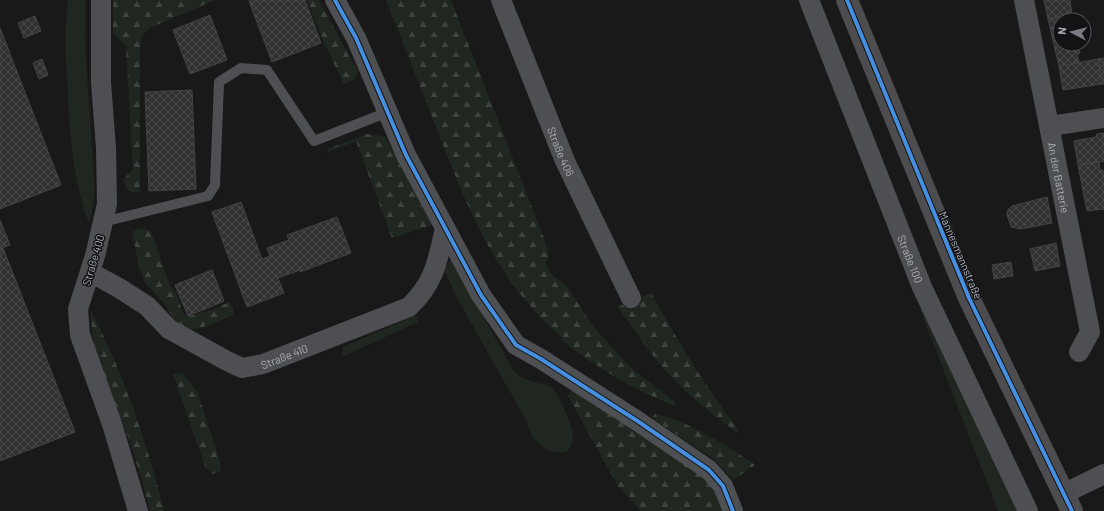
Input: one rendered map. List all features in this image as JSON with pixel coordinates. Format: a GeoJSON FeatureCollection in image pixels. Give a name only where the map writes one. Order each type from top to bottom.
{"type":"FeatureCollection","features":[{"type":"Feature","properties":{"kind":"main road","name":"Mannesmannstraße"},"geometry":{"type":"LineString","coordinates":[[847,0],[969,298],[1067,503]]}},
{"type":"Feature","properties":{"kind":"street","name":"Straße 400"},"geometry":{"type":"LineString","coordinates":[[101,0],[101,82],[106,148],[107,204],[90,272],[78,309],[80,335],[112,424],[138,511]]}},
{"type":"Feature","properties":{"kind":"street"},"geometry":{"type":"LineString","coordinates":[[335,0],[356,38],[406,155],[482,294],[516,345],[541,359],[626,413],[709,470],[723,486],[733,511]]}},
{"type":"Feature","properties":{"kind":"street","name":"Straße 406"},"geometry":{"type":"LineString","coordinates":[[501,0],[565,161],[631,298]]}},
{"type":"Feature","properties":{"kind":"street","name":"Straße 100"},"geometry":{"type":"LineString","coordinates":[[809,0],[922,287],[1028,511]]}},
{"type":"Feature","properties":{"kind":"street","name":"An der Batterie"},"geometry":{"type":"LineString","coordinates":[[1024,0],[1090,332],[1079,352]]}},
{"type":"Feature","properties":{"kind":"street"},"geometry":{"type":"LineString","coordinates":[[1050,126],[1104,118]]}},
{"type":"Feature","properties":{"kind":"street","name":"Straße 410"},"geometry":{"type":"LineString","coordinates":[[90,272],[147,306],[169,329],[242,368],[263,364],[409,307],[421,296],[430,283],[445,228]]}},
{"type":"Feature","properties":{"kind":"street"},"geometry":{"type":"LineString","coordinates":[[1067,503],[1104,474]]}},
{"type":"Feature","properties":{"kind":"lane"},"geometry":{"type":"LineString","coordinates":[[103,222],[208,196],[215,185],[219,82],[241,68],[267,70],[314,141],[388,112]]}},
{"type":"Feature","properties":{"kind":"green space"},"geometry":{"type":"Polygon","coordinates":[[[68,0],[86,0],[86,54],[94,184],[92,213],[89,223],[79,191],[71,143],[66,47],[68,0]]]}},
{"type":"Feature","properties":{"kind":"green space"},"geometry":{"type":"Polygon","coordinates":[[[113,0],[215,0],[150,28],[142,35],[140,48],[140,192],[129,191],[126,188],[124,179],[133,169],[126,46],[113,33],[113,0]]]}},
{"type":"Feature","properties":{"kind":"green space"},"geometry":{"type":"Polygon","coordinates":[[[307,0],[319,0],[358,72],[355,79],[344,84],[324,43],[307,0]]]}},
{"type":"Feature","properties":{"kind":"green space"},"geometry":{"type":"Polygon","coordinates":[[[386,0],[451,0],[544,238],[549,257],[546,262],[551,274],[566,285],[592,325],[630,367],[676,403],[675,406],[630,385],[602,369],[561,340],[562,338],[538,315],[518,291],[486,242],[473,216],[449,160],[386,0]]]}},
{"type":"Feature","properties":{"kind":"green space"},"geometry":{"type":"Polygon","coordinates":[[[366,134],[385,136],[432,225],[392,238],[356,141],[326,153],[328,149],[366,134]]]}},
{"type":"Feature","properties":{"kind":"green space"},"geometry":{"type":"Polygon","coordinates":[[[141,228],[150,231],[152,234],[170,286],[177,295],[183,313],[187,317],[214,309],[229,302],[233,308],[233,315],[201,328],[186,331],[175,320],[164,303],[145,283],[139,266],[132,232],[141,228]]]}},
{"type":"Feature","properties":{"kind":"green space"},"geometry":{"type":"Polygon","coordinates":[[[451,259],[514,371],[523,378],[548,386],[555,391],[568,418],[573,436],[572,443],[566,452],[546,449],[536,441],[532,435],[527,422],[457,298],[444,270],[451,259]]]}},
{"type":"Feature","properties":{"kind":"green space"},"geometry":{"type":"Polygon","coordinates":[[[651,293],[692,363],[739,430],[737,433],[678,384],[646,347],[618,307],[651,293]]]}},
{"type":"Feature","properties":{"kind":"green space"},"geometry":{"type":"Polygon","coordinates":[[[925,306],[1020,511],[998,511],[920,309],[925,306]]]}},
{"type":"Feature","properties":{"kind":"green space"},"geometry":{"type":"Polygon","coordinates":[[[91,311],[114,359],[134,409],[150,459],[164,511],[150,511],[130,443],[98,358],[94,343],[91,311]]]}},
{"type":"Feature","properties":{"kind":"green space"},"geometry":{"type":"Polygon","coordinates":[[[416,315],[418,322],[342,357],[343,347],[416,315]]]}},
{"type":"Feature","properties":{"kind":"green space"},"geometry":{"type":"Polygon","coordinates":[[[182,373],[197,391],[221,465],[220,472],[212,474],[205,466],[173,374],[182,373]]]}},
{"type":"Feature","properties":{"kind":"green space"},"geometry":{"type":"Polygon","coordinates":[[[572,391],[688,465],[709,483],[720,500],[724,511],[641,511],[618,486],[568,396],[572,391]]]}},
{"type":"Feature","properties":{"kind":"green space"},"geometry":{"type":"Polygon","coordinates":[[[655,414],[680,422],[707,435],[755,465],[733,480],[715,460],[652,418],[655,414]]]}},
{"type":"Feature","properties":{"kind":"building"},"geometry":{"type":"Polygon","coordinates":[[[305,0],[321,43],[272,62],[249,1],[305,0]]]}},
{"type":"Feature","properties":{"kind":"building"},"geometry":{"type":"Polygon","coordinates":[[[1044,0],[1070,0],[1072,12],[1052,12],[1052,18],[1048,19],[1044,0]]]}},
{"type":"Feature","properties":{"kind":"building"},"geometry":{"type":"Polygon","coordinates":[[[210,15],[227,60],[190,74],[173,30],[210,15]]]}},
{"type":"Feature","properties":{"kind":"building"},"geometry":{"type":"Polygon","coordinates":[[[35,16],[41,31],[24,38],[18,23],[35,16]]]}},
{"type":"Feature","properties":{"kind":"building"},"geometry":{"type":"Polygon","coordinates":[[[1052,18],[1052,36],[1048,19],[1052,18]]]}},
{"type":"Feature","properties":{"kind":"building"},"geometry":{"type":"Polygon","coordinates":[[[0,28],[61,185],[0,209],[0,28]]]}},
{"type":"Feature","properties":{"kind":"building"},"geometry":{"type":"Polygon","coordinates":[[[1056,52],[1080,52],[1077,55],[1079,62],[1059,66],[1056,52]]]}},
{"type":"Feature","properties":{"kind":"building"},"geometry":{"type":"Polygon","coordinates":[[[1104,58],[1104,84],[1102,84],[1098,59],[1104,58]]]}},
{"type":"Feature","properties":{"kind":"building"},"geometry":{"type":"Polygon","coordinates":[[[42,59],[48,75],[39,79],[33,63],[42,59]]]}},
{"type":"Feature","properties":{"kind":"building"},"geometry":{"type":"Polygon","coordinates":[[[1098,59],[1102,84],[1063,90],[1059,66],[1098,59]]]}},
{"type":"Feature","properties":{"kind":"building"},"geometry":{"type":"Polygon","coordinates":[[[192,90],[196,189],[149,191],[145,92],[192,90]]]}},
{"type":"Feature","properties":{"kind":"building"},"geometry":{"type":"Polygon","coordinates":[[[1104,133],[1104,161],[1078,165],[1074,141],[1096,137],[1097,134],[1104,133]]]}},
{"type":"Feature","properties":{"kind":"building"},"geometry":{"type":"Polygon","coordinates":[[[1099,162],[1100,169],[1104,171],[1104,209],[1087,211],[1078,165],[1099,162]]]}},
{"type":"Feature","properties":{"kind":"building"},"geometry":{"type":"Polygon","coordinates":[[[1047,197],[1052,223],[1021,229],[1011,227],[1007,215],[1008,210],[1012,206],[1047,197]]]}},
{"type":"Feature","properties":{"kind":"building"},"geometry":{"type":"Polygon","coordinates":[[[241,202],[262,259],[270,256],[267,248],[289,240],[287,235],[337,217],[351,253],[300,272],[300,270],[278,278],[284,293],[247,307],[212,212],[241,202]]]}},
{"type":"Feature","properties":{"kind":"building"},"geometry":{"type":"Polygon","coordinates":[[[0,220],[10,245],[0,249],[0,220]]]}},
{"type":"Feature","properties":{"kind":"building"},"geometry":{"type":"Polygon","coordinates":[[[1056,243],[1060,266],[1035,271],[1030,249],[1056,243]]]}},
{"type":"Feature","properties":{"kind":"building"},"geometry":{"type":"Polygon","coordinates":[[[3,248],[75,432],[0,461],[0,249],[3,248]]]}},
{"type":"Feature","properties":{"kind":"building"},"geometry":{"type":"Polygon","coordinates":[[[1011,262],[1013,276],[994,279],[992,265],[1011,262]]]}},
{"type":"Feature","properties":{"kind":"building"},"geometry":{"type":"Polygon","coordinates":[[[212,270],[224,301],[188,316],[175,285],[212,270]]]}},
{"type":"Feature","properties":{"kind":"cycle path"},"geometry":{"type":"LineString","coordinates":[[335,0],[356,38],[406,155],[481,295],[516,345],[541,359],[639,422],[709,470],[723,486],[733,511]]}},
{"type":"Feature","properties":{"kind":"cycle path"},"geometry":{"type":"LineString","coordinates":[[847,0],[969,298],[1072,511]]}}]}
